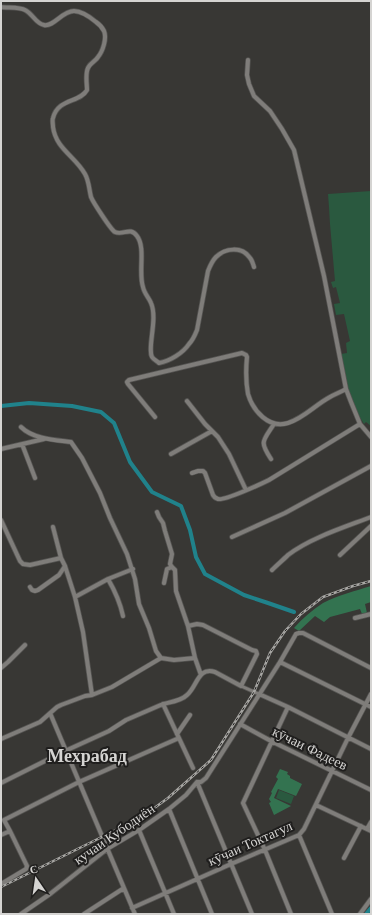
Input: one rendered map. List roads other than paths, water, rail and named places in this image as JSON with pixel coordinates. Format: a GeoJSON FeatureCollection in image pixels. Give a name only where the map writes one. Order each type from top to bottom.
{"type":"FeatureCollection","features":[{"type":"Feature","properties":{"kind":"street"},"geometry":{"type":"LineString","coordinates":[[1,7],[26,10],[38,23],[45,26],[52,23],[67,12],[73,11],[82,13],[91,18],[103,29],[104,39],[102,50],[98,58],[88,68],[87,90],[81,97],[65,102],[59,107],[53,117],[54,131],[64,151],[85,174],[89,184],[91,198],[111,228],[120,233],[128,231],[133,232],[141,242],[141,274],[143,287],[152,305],[154,322],[150,352],[152,358],[159,363],[165,362],[189,346],[197,330],[210,264],[217,256],[231,250],[238,250],[244,252],[250,258],[254,267]]}},
{"type":"Feature","properties":{"kind":"street"},"geometry":{"type":"LineString","coordinates":[[248,60],[247,75],[254,96],[270,111],[282,128],[294,150],[324,276],[346,389],[360,424],[371,437]]}},
{"type":"Feature","properties":{"kind":"street"},"geometry":{"type":"LineString","coordinates":[[154,417],[128,384],[127,382],[129,380],[242,354],[246,355],[247,357],[248,393],[252,404],[258,414],[274,424],[286,423],[298,418],[329,397],[346,389]]}},
{"type":"Feature","properties":{"kind":"street"},"geometry":{"type":"LineString","coordinates":[[188,401],[205,424],[218,437],[229,454],[246,490]]}},
{"type":"Feature","properties":{"kind":"street"},"geometry":{"type":"LineString","coordinates":[[271,460],[263,442],[274,424]]}},
{"type":"Feature","properties":{"kind":"street"},"geometry":{"type":"LineString","coordinates":[[192,473],[203,471],[213,495],[219,500],[227,498],[269,480],[360,424]]}},
{"type":"Feature","properties":{"kind":"street"},"geometry":{"type":"LineString","coordinates":[[21,427],[24,430],[45,439],[71,442],[77,449],[100,493],[132,569],[136,579],[139,604],[149,628],[156,651],[161,658]]}},
{"type":"Feature","properties":{"kind":"street"},"geometry":{"type":"LineString","coordinates":[[171,454],[212,431]]}},
{"type":"Feature","properties":{"kind":"street"},"geometry":{"type":"LineString","coordinates":[[1,449],[45,439]]}},
{"type":"Feature","properties":{"kind":"street"},"geometry":{"type":"LineString","coordinates":[[22,444],[34,478]]}},
{"type":"Feature","properties":{"kind":"street"},"geometry":{"type":"LineString","coordinates":[[232,537],[285,513],[371,466]]}},
{"type":"Feature","properties":{"kind":"street"},"geometry":{"type":"LineString","coordinates":[[157,512],[163,523],[171,550],[172,554],[170,564],[175,572],[177,597],[188,626],[195,658],[201,675]]}},
{"type":"Feature","properties":{"kind":"street"},"geometry":{"type":"LineString","coordinates":[[272,570],[289,555],[300,548],[319,538],[371,516]]}},
{"type":"Feature","properties":{"kind":"street"},"geometry":{"type":"LineString","coordinates":[[1,520],[20,561],[23,564],[30,565],[61,558]]}},
{"type":"Feature","properties":{"kind":"street"},"geometry":{"type":"LineString","coordinates":[[340,555],[371,526]]}},
{"type":"Feature","properties":{"kind":"street"},"geometry":{"type":"LineString","coordinates":[[53,527],[61,558],[75,597],[83,632],[92,695]]}},
{"type":"Feature","properties":{"kind":"street"},"geometry":{"type":"LineString","coordinates":[[30,588],[35,591],[38,590],[59,575],[65,566]]}},
{"type":"Feature","properties":{"kind":"street"},"geometry":{"type":"LineString","coordinates":[[164,583],[167,569],[172,567]]}},
{"type":"Feature","properties":{"kind":"street"},"geometry":{"type":"LineString","coordinates":[[75,597],[108,579],[132,569]]}},
{"type":"Feature","properties":{"kind":"street"},"geometry":{"type":"LineString","coordinates":[[108,579],[120,602],[123,616]]}},
{"type":"Feature","properties":{"kind":"street"},"geometry":{"type":"LineString","coordinates":[[355,618],[371,614]]}},
{"type":"Feature","properties":{"kind":"street"},"geometry":{"type":"LineString","coordinates":[[188,626],[197,624],[203,625],[256,651],[257,656],[241,686]]}},
{"type":"Feature","properties":{"kind":"street","name":"кучаи Кубодиён"},"geometry":{"type":"LineString","coordinates":[[21,914],[50,894],[108,849],[169,809],[186,795],[197,782],[201,782],[206,778],[298,633],[303,633],[371,668]]}},
{"type":"Feature","properties":{"kind":"street"},"geometry":{"type":"LineString","coordinates":[[1,668],[25,645]]}},
{"type":"Feature","properties":{"kind":"street"},"geometry":{"type":"LineString","coordinates":[[1,739],[36,724],[61,704],[112,688],[161,658],[174,660],[195,658]]}},
{"type":"Feature","properties":{"kind":"street"},"geometry":{"type":"LineString","coordinates":[[280,662],[371,707]]}},
{"type":"Feature","properties":{"kind":"street"},"geometry":{"type":"LineString","coordinates":[[1,783],[109,731],[126,720],[187,695],[205,671],[211,670],[259,694]]}},
{"type":"Feature","properties":{"kind":"street","name":"кӯчаи Фадеев"},"geometry":{"type":"LineString","coordinates":[[259,694],[288,706],[371,749]]}},
{"type":"Feature","properties":{"kind":"street","name":"кӯчаи Токтагул"},"geometry":{"type":"LineString","coordinates":[[132,908],[231,864],[299,836],[304,829],[371,694]]}},
{"type":"Feature","properties":{"kind":"street"},"geometry":{"type":"LineString","coordinates":[[163,704],[193,768]]}},
{"type":"Feature","properties":{"kind":"street"},"geometry":{"type":"LineString","coordinates":[[288,706],[243,803],[265,850],[291,914]]}},
{"type":"Feature","properties":{"kind":"street"},"geometry":{"type":"LineString","coordinates":[[50,713],[135,914]]}},
{"type":"Feature","properties":{"kind":"street"},"geometry":{"type":"LineString","coordinates":[[1,884],[26,869],[27,866],[2,818],[178,736],[190,715]]}},
{"type":"Feature","properties":{"kind":"street","name":"кӯчаи Фадеев"},"geometry":{"type":"LineString","coordinates":[[240,724],[271,741],[371,790]]}},
{"type":"Feature","properties":{"kind":"street"},"geometry":{"type":"LineString","coordinates":[[197,782],[252,914]]}},
{"type":"Feature","properties":{"kind":"street"},"geometry":{"type":"LineString","coordinates":[[316,805],[369,830],[371,822]]}},
{"type":"Feature","properties":{"kind":"street"},"geometry":{"type":"LineString","coordinates":[[169,809],[212,914]]}},
{"type":"Feature","properties":{"kind":"street"},"geometry":{"type":"LineString","coordinates":[[344,858],[361,826]]}},
{"type":"Feature","properties":{"kind":"street"},"geometry":{"type":"LineString","coordinates":[[139,830],[174,914]]}},
{"type":"Feature","properties":{"kind":"street"},"geometry":{"type":"LineString","coordinates":[[1,835],[10,831]]}},
{"type":"Feature","properties":{"kind":"street"},"geometry":{"type":"LineString","coordinates":[[299,836],[332,914]]}},
{"type":"Feature","properties":{"kind":"street"},"geometry":{"type":"LineString","coordinates":[[84,914],[124,888]]}},
{"type":"Feature","properties":{"kind":"street"},"geometry":{"type":"LineString","coordinates":[[360,914],[371,899]]}},
{"type":"Feature","properties":{"kind":"waterway"},"geometry":{"type":"LineString","coordinates":[[1,406],[29,403],[72,406],[101,412],[114,423],[130,462],[152,492],[181,506],[190,530],[196,557],[205,574],[244,595],[294,612]]}},
{"type":"Feature","properties":{"kind":"waterway"},"geometry":{"type":"LineString","coordinates":[[366,914],[371,908]]}},
{"type":"Feature","properties":{"kind":"railway"},"geometry":{"type":"LineString","coordinates":[[1,887],[142,817],[168,798],[211,760],[254,692],[270,653],[285,631],[301,614],[323,597],[371,581]]}},
{"type":"Feature","properties":{"kind":"district","name":"Мехрабад"},"geometry":{"type":"Point","coordinates":[87,756]}}]}
